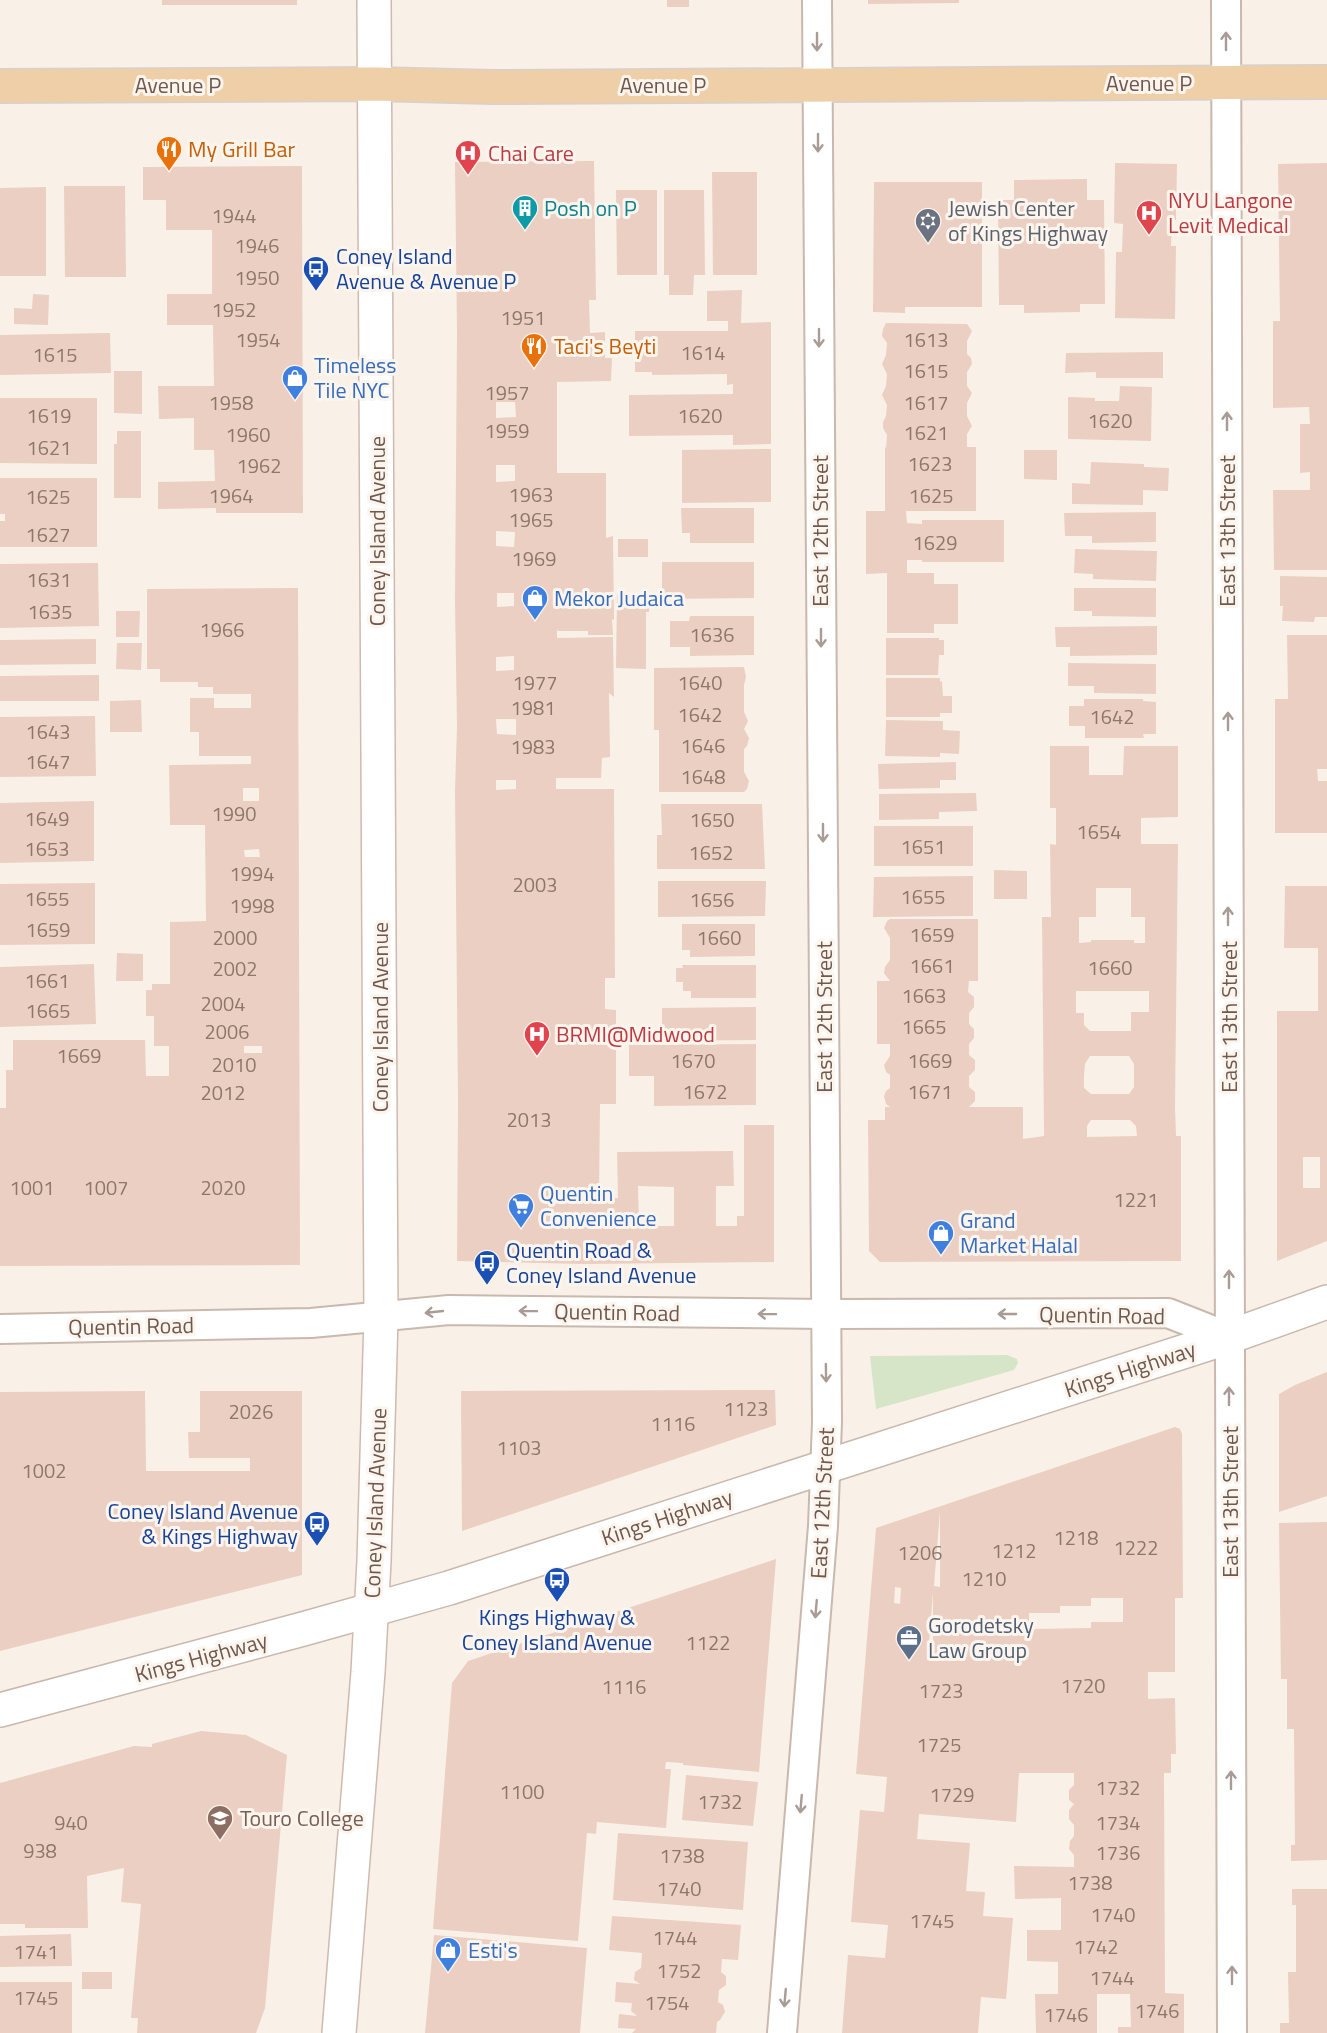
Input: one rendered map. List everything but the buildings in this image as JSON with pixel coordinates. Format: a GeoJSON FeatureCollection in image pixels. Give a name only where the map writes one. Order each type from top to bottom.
{"type":"FeatureCollection","features":[{"type":"Feature","properties":{"kind":"main road","name":"Coney Island Avenue"},"geometry":{"type":"LineString","coordinates":[[339,2033],[371,1611],[381,1317],[374,0]]}},
{"type":"Feature","properties":{"kind":"main road","name":"Avenue P"},"geometry":{"type":"LineString","coordinates":[[0,86],[374,84],[459,87],[1327,82]]}},
{"type":"Feature","properties":{"kind":"main road","name":"Kings Highway"},"geometry":{"type":"LineString","coordinates":[[0,1710],[449,1588],[1229,1337],[1327,1302]]}},
{"type":"Feature","properties":{"kind":"street","name":"East 12th Street"},"geometry":{"type":"LineString","coordinates":[[782,2033],[822,1538],[825,1467],[826,1314],[817,0]]}},
{"type":"Feature","properties":{"kind":"street","name":"East 13th Street"},"geometry":{"type":"LineString","coordinates":[[1226,0],[1232,2033]]}},
{"type":"Feature","properties":{"kind":"street","name":"Quentin Road"},"geometry":{"type":"LineString","coordinates":[[0,1329],[311,1323],[449,1310],[826,1314],[1168,1313],[1229,1337]]}},
{"type":"Feature","properties":{"kind":"green space"},"geometry":{"type":"Polygon","coordinates":[[[1007,1355],[1017,1359],[1018,1363],[1014,1370],[876,1409],[870,1356],[1007,1355]]]}},
{"type":"Feature","properties":{"kind":"place","name":"My Grill Bar"},"geometry":{"type":"Point","coordinates":[169,172]}},
{"type":"Feature","properties":{"kind":"place","name":"Chai Care"},"geometry":{"type":"Point","coordinates":[468,176]}},
{"type":"Feature","properties":{"kind":"place","name":"Posh on P"},"geometry":{"type":"Point","coordinates":[525,231]}},
{"type":"Feature","properties":{"kind":"place","name":"NYU Langone Levit Medical"},"geometry":{"type":"Point","coordinates":[1149,236]}},
{"type":"Feature","properties":{"kind":"place","name":"Jewish Center of Kings Highway"},"geometry":{"type":"Point","coordinates":[928,244]}},
{"type":"Feature","properties":{"kind":"place","name":"Coney Island Avenue & Avenue P"},"geometry":{"type":"Point","coordinates":[316,292]}},
{"type":"Feature","properties":{"kind":"place","name":"Taci's Beyti"},"geometry":{"type":"Point","coordinates":[534,369]}},
{"type":"Feature","properties":{"kind":"place","name":"Timeless Tile NYC"},"geometry":{"type":"Point","coordinates":[295,401]}},
{"type":"Feature","properties":{"kind":"place","name":"Mekor Judaica"},"geometry":{"type":"Point","coordinates":[535,621]}},
{"type":"Feature","properties":{"kind":"place","name":"BRMI@Midwood"},"geometry":{"type":"Point","coordinates":[537,1057]}},
{"type":"Feature","properties":{"kind":"place","name":"Quentin Convenience"},"geometry":{"type":"Point","coordinates":[521,1229]}},
{"type":"Feature","properties":{"kind":"place","name":"Grand Market Halal"},"geometry":{"type":"Point","coordinates":[941,1256]}},
{"type":"Feature","properties":{"kind":"place","name":"Quentin Road & Coney Island Avenue"},"geometry":{"type":"Point","coordinates":[487,1286]}},
{"type":"Feature","properties":{"kind":"place","name":"Coney Island Avenue & Kings Highway"},"geometry":{"type":"Point","coordinates":[317,1547]}},
{"type":"Feature","properties":{"kind":"place","name":"Kings Highway & Coney Island Avenue"},"geometry":{"type":"Point","coordinates":[557,1603]}},
{"type":"Feature","properties":{"kind":"place","name":"Gorodetsky Law Group"},"geometry":{"type":"Point","coordinates":[909,1661]}},
{"type":"Feature","properties":{"kind":"place","name":"Touro College"},"geometry":{"type":"Point","coordinates":[220,1841]}},
{"type":"Feature","properties":{"kind":"place","name":"Esti's"},"geometry":{"type":"Point","coordinates":[448,1973]}}]}
